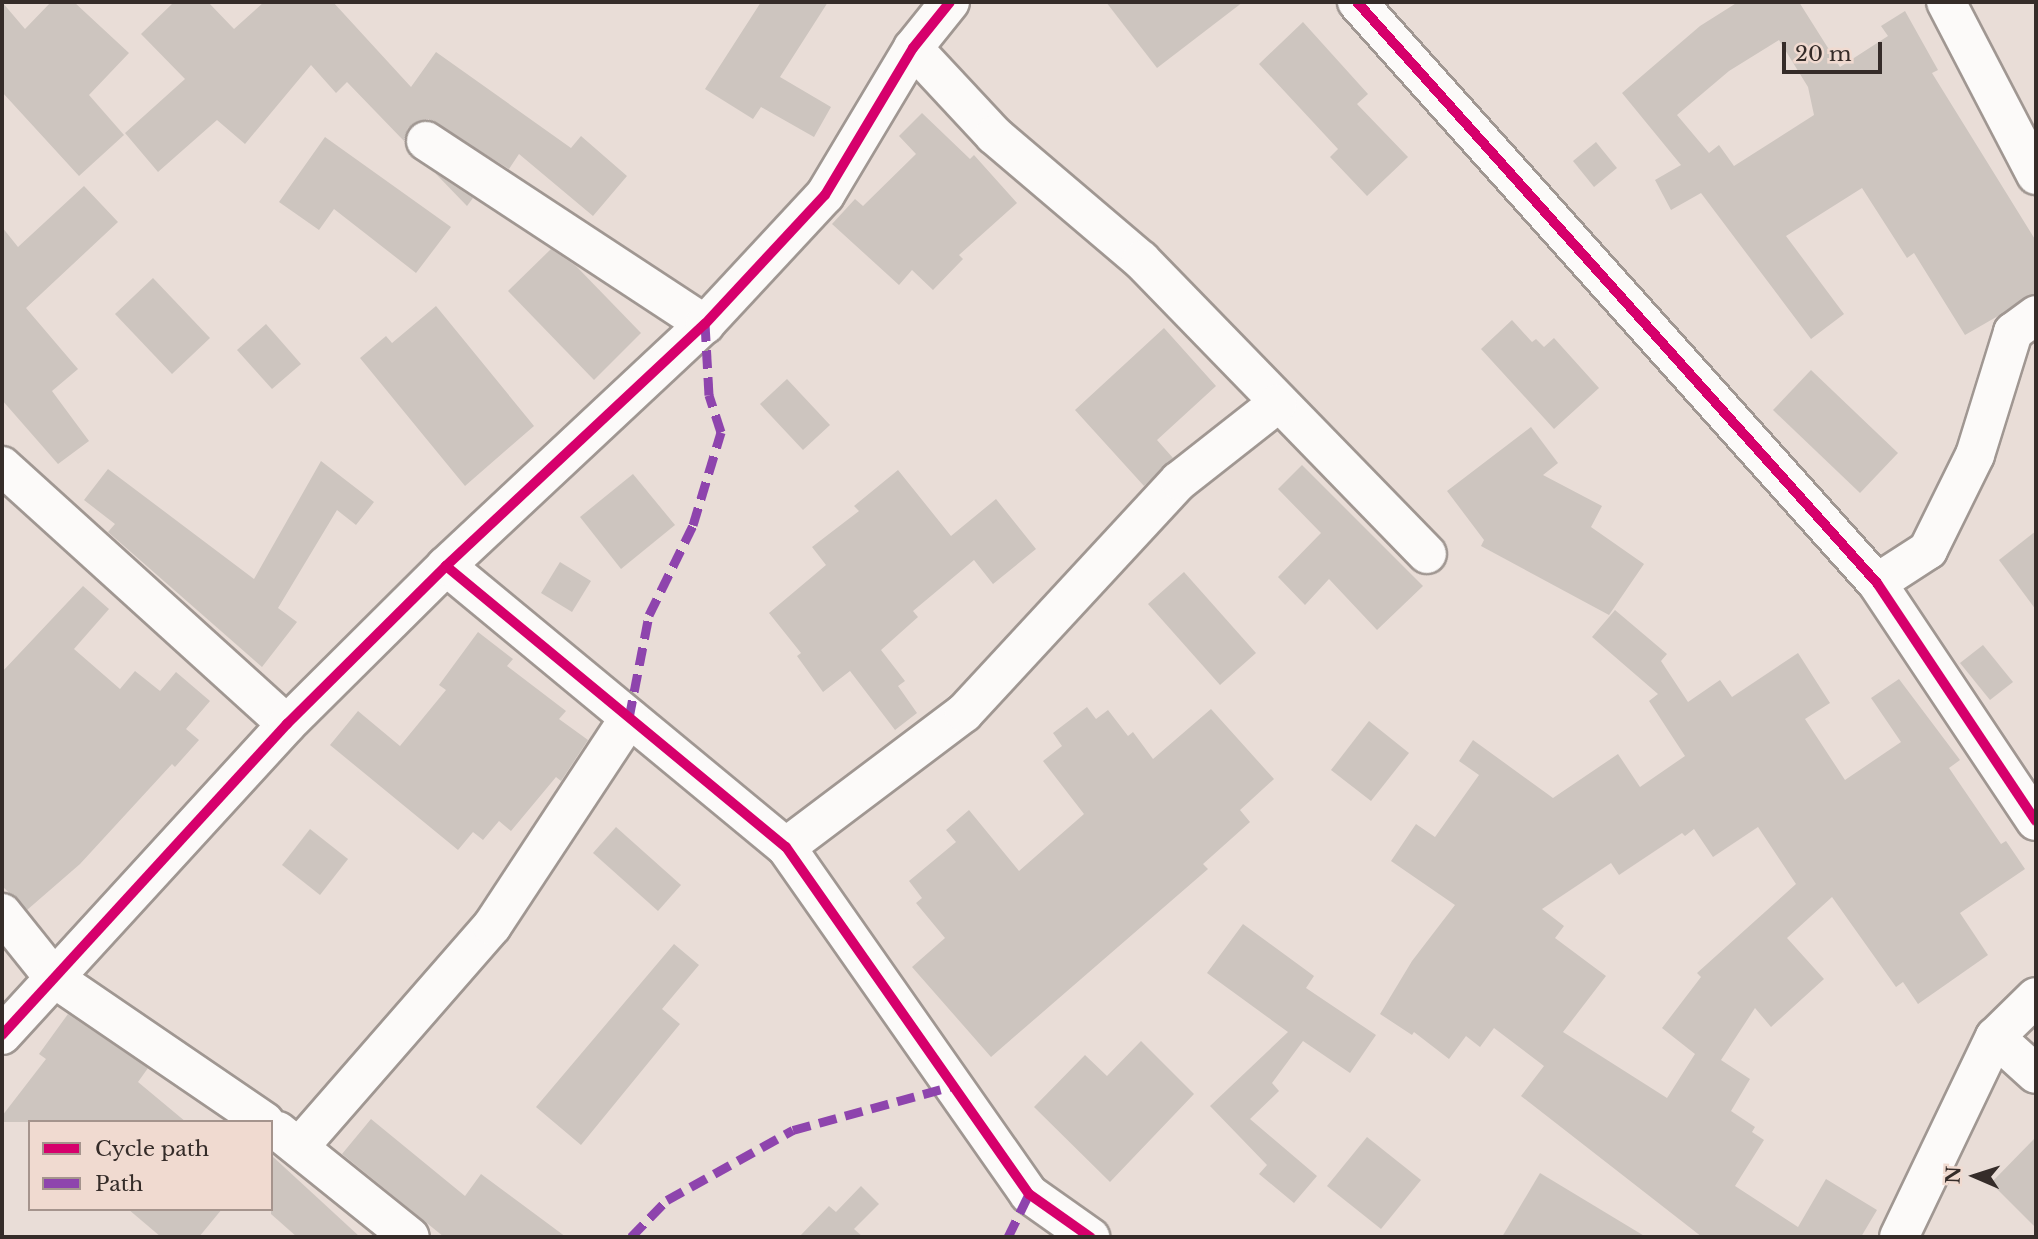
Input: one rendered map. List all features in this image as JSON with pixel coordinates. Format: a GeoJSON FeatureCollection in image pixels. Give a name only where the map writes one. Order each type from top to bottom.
{"type":"FeatureCollection","features":[{"type":"Feature","properties":{"kind":"street"},"geometry":{"type":"LineString","coordinates":[[2,1035],[287,724],[446,566],[705,324],[825,195],[913,48],[950,2]]}},
{"type":"Feature","properties":{"kind":"street"},"geometry":{"type":"LineString","coordinates":[[1357,2],[1877,583],[2036,821]]}},
{"type":"Feature","properties":{"kind":"street"},"geometry":{"type":"LineString","coordinates":[[1946,2],[2036,174]]}},
{"type":"Feature","properties":{"kind":"street"},"geometry":{"type":"LineString","coordinates":[[913,48],[994,135],[1141,260],[1277,404],[1427,554]]}},
{"type":"Feature","properties":{"kind":"street"},"geometry":{"type":"LineString","coordinates":[[426,141],[705,324]]}},
{"type":"Feature","properties":{"kind":"street"},"geometry":{"type":"LineString","coordinates":[[1877,583],[1928,550],[1975,455],[2013,332],[2036,314]]}},
{"type":"Feature","properties":{"kind":"street"},"geometry":{"type":"LineString","coordinates":[[786,847],[964,713],[1179,481],[1277,404]]}},
{"type":"Feature","properties":{"kind":"street"},"geometry":{"type":"LineString","coordinates":[[2,466],[287,724]]}},
{"type":"Feature","properties":{"kind":"street"},"geometry":{"type":"LineString","coordinates":[[446,566],[786,847],[1029,1194],[1090,1237]]}},
{"type":"Feature","properties":{"kind":"street"},"geometry":{"type":"LineString","coordinates":[[410,1237],[286,1136],[492,926],[629,718]]}},
{"type":"Feature","properties":{"kind":"street"},"geometry":{"type":"LineString","coordinates":[[2,913],[54,978],[262,1120]]}},
{"type":"Feature","properties":{"kind":"street"},"geometry":{"type":"LineString","coordinates":[[1899,1237],[1995,1037],[2036,997]]}},
{"type":"Feature","properties":{"kind":"street"},"geometry":{"type":"LineString","coordinates":[[1995,1037],[2036,1074]]}},
{"type":"Feature","properties":{"kind":"building"},"geometry":{"type":"Polygon","coordinates":[[[2,2],[25,29],[51,2],[74,2],[129,53],[89,95],[124,135],[79,176],[2,92],[2,2]]]}},
{"type":"Feature","properties":{"kind":"building"},"geometry":{"type":"Polygon","coordinates":[[[174,2],[208,2],[234,29],[264,2],[333,2],[411,87],[436,52],[571,148],[581,136],[627,176],[593,216],[519,154],[509,169],[428,119],[408,128],[404,141],[347,82],[336,93],[311,65],[245,144],[217,120],[158,172],[125,133],[185,79],[141,34],[174,2]]]}},
{"type":"Feature","properties":{"kind":"building"},"geometry":{"type":"Polygon","coordinates":[[[761,2],[828,2],[780,77],[831,107],[814,137],[761,107],[753,119],[705,89],[761,2]]]}},
{"type":"Feature","properties":{"kind":"building"},"geometry":{"type":"Polygon","coordinates":[[[1106,2],[1243,2],[1157,68],[1106,2]]]}},
{"type":"Feature","properties":{"kind":"building"},"geometry":{"type":"Polygon","coordinates":[[[1738,2],[1799,2],[1840,67],[1888,36],[1881,26],[1905,11],[1938,70],[1932,73],[2036,241],[2036,294],[1965,335],[1914,253],[1907,258],[1862,188],[1786,236],[1844,314],[1811,339],[1701,193],[1671,210],[1655,180],[1681,165],[1622,93],[1700,26],[1738,2]],[[1779,40],[1729,71],[1677,115],[1709,153],[1719,145],[1734,166],[1814,115],[1808,87],[1779,40]]]}},
{"type":"Feature","properties":{"kind":"building"},"geometry":{"type":"Polygon","coordinates":[[[1303,22],[1368,94],[1357,104],[1408,157],[1367,196],[1330,157],[1338,149],[1259,64],[1303,22]]]}},
{"type":"Feature","properties":{"kind":"building"},"geometry":{"type":"Polygon","coordinates":[[[922,113],[970,159],[974,155],[1017,203],[959,255],[963,259],[933,290],[912,270],[899,285],[832,224],[855,199],[863,206],[916,154],[899,136],[922,113]]]}},
{"type":"Feature","properties":{"kind":"building"},"geometry":{"type":"Polygon","coordinates":[[[325,137],[451,227],[416,273],[334,209],[319,230],[279,202],[325,137]]]}},
{"type":"Feature","properties":{"kind":"building"},"geometry":{"type":"Polygon","coordinates":[[[1596,142],[1617,168],[1594,187],[1573,161],[1596,142]]]}},
{"type":"Feature","properties":{"kind":"building"},"geometry":{"type":"Polygon","coordinates":[[[435,173],[473,198],[467,206],[435,173]]]}},
{"type":"Feature","properties":{"kind":"building"},"geometry":{"type":"Polygon","coordinates":[[[84,186],[118,222],[26,308],[78,369],[52,391],[89,441],[58,464],[2,400],[2,227],[18,247],[84,186]]]}},
{"type":"Feature","properties":{"kind":"building"},"geometry":{"type":"Polygon","coordinates":[[[551,249],[576,266],[641,333],[594,380],[508,291],[551,249]]]}},
{"type":"Feature","properties":{"kind":"building"},"geometry":{"type":"Polygon","coordinates":[[[153,278],[210,338],[172,374],[115,314],[153,278]]]}},
{"type":"Feature","properties":{"kind":"building"},"geometry":{"type":"Polygon","coordinates":[[[436,306],[534,426],[465,486],[360,358],[386,336],[392,343],[436,306]]]}},
{"type":"Feature","properties":{"kind":"building"},"geometry":{"type":"Polygon","coordinates":[[[1512,320],[1532,342],[1536,339],[1544,347],[1554,338],[1599,388],[1554,429],[1481,349],[1512,320]]]}},
{"type":"Feature","properties":{"kind":"building"},"geometry":{"type":"Polygon","coordinates":[[[266,324],[301,364],[272,389],[237,350],[266,324]]]}},
{"type":"Feature","properties":{"kind":"building"},"geometry":{"type":"Polygon","coordinates":[[[1164,328],[1216,386],[1157,440],[1173,458],[1144,486],[1075,410],[1164,328]]]}},
{"type":"Feature","properties":{"kind":"building"},"geometry":{"type":"Polygon","coordinates":[[[1811,370],[1898,453],[1860,493],[1773,410],[1811,370]]]}},
{"type":"Feature","properties":{"kind":"building"},"geometry":{"type":"Polygon","coordinates":[[[787,379],[830,425],[803,450],[760,404],[787,379]]]}},
{"type":"Feature","properties":{"kind":"building"},"geometry":{"type":"Polygon","coordinates":[[[1531,427],[1558,463],[1543,475],[1602,506],[1591,527],[1644,564],[1609,615],[1481,546],[1484,540],[1447,491],[1531,427]]]}},
{"type":"Feature","properties":{"kind":"building"},"geometry":{"type":"Polygon","coordinates":[[[321,461],[374,502],[356,525],[337,510],[278,608],[297,622],[262,667],[108,532],[115,524],[84,500],[108,469],[254,579],[321,461]]]}},
{"type":"Feature","properties":{"kind":"building"},"geometry":{"type":"Polygon","coordinates":[[[1302,465],[1423,586],[1377,630],[1329,579],[1305,605],[1278,577],[1321,533],[1278,489],[1302,465]]]}},
{"type":"Feature","properties":{"kind":"building"},"geometry":{"type":"Polygon","coordinates":[[[898,470],[951,536],[996,499],[1036,549],[993,584],[974,560],[913,611],[918,617],[881,650],[905,681],[898,686],[917,713],[895,730],[850,671],[823,692],[797,656],[801,653],[769,613],[826,565],[812,547],[859,511],[854,506],[898,470]]]}},
{"type":"Feature","properties":{"kind":"building"},"geometry":{"type":"Polygon","coordinates":[[[633,474],[675,525],[621,569],[580,517],[633,474]]]}},
{"type":"Feature","properties":{"kind":"building"},"geometry":{"type":"Polygon","coordinates":[[[2036,531],[2036,610],[1999,560],[2036,531]]]}},
{"type":"Feature","properties":{"kind":"building"},"geometry":{"type":"Polygon","coordinates":[[[560,562],[591,581],[572,612],[541,593],[560,562]]]}},
{"type":"Feature","properties":{"kind":"building"},"geometry":{"type":"Polygon","coordinates":[[[1184,572],[1256,653],[1220,685],[1148,604],[1184,572]]]}},
{"type":"Feature","properties":{"kind":"building"},"geometry":{"type":"Polygon","coordinates":[[[83,586],[109,609],[74,649],[120,689],[135,671],[160,691],[176,672],[210,701],[186,729],[199,740],[175,767],[172,764],[80,864],[27,910],[2,886],[2,672],[83,586]]]}},
{"type":"Feature","properties":{"kind":"building"},"geometry":{"type":"Polygon","coordinates":[[[1615,610],[1667,654],[1661,661],[1688,702],[1720,680],[1732,697],[1798,653],[1830,703],[1805,719],[1845,780],[1901,742],[1871,698],[1899,679],[1960,760],[1949,768],[2001,844],[2006,841],[2025,869],[1960,913],[1988,955],[1918,1004],[1903,982],[1896,987],[1832,897],[1787,938],[1824,979],[1771,1027],[1755,1008],[1721,1060],[1750,1079],[1731,1111],[1755,1127],[1752,1132],[1764,1140],[1735,1186],[1798,1227],[1826,1179],[1877,1210],[1861,1237],[1702,1237],[1521,1096],[1544,1066],[1494,1028],[1480,1047],[1466,1036],[1449,1059],[1414,1032],[1412,1035],[1380,1014],[1412,961],[1455,905],[1391,861],[1416,824],[1435,837],[1479,775],[1459,761],[1473,740],[1553,798],[1618,754],[1640,787],[1685,756],[1649,701],[1658,694],[1592,637],[1615,610]],[[1758,827],[1713,857],[1694,829],[1685,836],[1682,833],[1619,875],[1611,863],[1542,909],[1564,926],[1555,938],[1606,976],[1563,1032],[1667,1098],[1695,1054],[1662,1028],[1701,977],[1697,973],[1796,884],[1758,827]]]}},
{"type":"Feature","properties":{"kind":"building"},"geometry":{"type":"Polygon","coordinates":[[[478,632],[513,659],[507,666],[566,711],[559,719],[588,740],[561,781],[556,777],[511,831],[499,821],[483,840],[473,832],[458,850],[330,745],[358,711],[400,746],[446,690],[439,685],[478,632]]]}},
{"type":"Feature","properties":{"kind":"building"},"geometry":{"type":"Polygon","coordinates":[[[1983,645],[2013,682],[1990,700],[1960,663],[1983,645]]]}},
{"type":"Feature","properties":{"kind":"building"},"geometry":{"type":"Polygon","coordinates":[[[1087,707],[1096,719],[1108,710],[1128,736],[1133,732],[1153,759],[1211,709],[1274,779],[1240,810],[1250,822],[1203,864],[1208,869],[991,1057],[912,967],[945,938],[916,903],[922,898],[909,881],[956,842],[946,830],[969,810],[1019,871],[1084,814],[1043,761],[1062,746],[1053,733],[1087,707]]]}},
{"type":"Feature","properties":{"kind":"building"},"geometry":{"type":"Polygon","coordinates":[[[1369,721],[1409,753],[1371,801],[1331,770],[1369,721]]]}},
{"type":"Feature","properties":{"kind":"building"},"geometry":{"type":"Polygon","coordinates":[[[616,827],[681,885],[658,911],[593,853],[616,827]]]}},
{"type":"Feature","properties":{"kind":"building"},"geometry":{"type":"Polygon","coordinates":[[[310,829],[348,859],[320,895],[282,865],[310,829]]]}},
{"type":"Feature","properties":{"kind":"building"},"geometry":{"type":"Polygon","coordinates":[[[1243,924],[1314,976],[1306,988],[1376,1035],[1350,1073],[1303,1041],[1272,1083],[1279,1091],[1250,1119],[1317,1176],[1294,1203],[1259,1174],[1267,1165],[1210,1106],[1288,1032],[1207,973],[1243,924]]]}},
{"type":"Feature","properties":{"kind":"building"},"geometry":{"type":"Polygon","coordinates":[[[674,944],[699,965],[662,1009],[680,1024],[581,1145],[536,1107],[674,944]]]}},
{"type":"Feature","properties":{"kind":"building"},"geometry":{"type":"Polygon","coordinates":[[[68,1014],[148,1068],[138,1082],[184,1120],[2,1122],[2,1116],[46,1059],[39,1054],[68,1014]]]}},
{"type":"Feature","properties":{"kind":"building"},"geometry":{"type":"Polygon","coordinates":[[[1141,1041],[1194,1094],[1110,1182],[1034,1107],[1085,1055],[1107,1076],[1141,1041]]]}},
{"type":"Feature","properties":{"kind":"building"},"geometry":{"type":"Polygon","coordinates":[[[371,1119],[465,1196],[481,1174],[566,1237],[444,1237],[342,1154],[371,1119]]]}},
{"type":"Feature","properties":{"kind":"building"},"geometry":{"type":"Polygon","coordinates":[[[1367,1137],[1421,1180],[1381,1229],[1327,1186],[1367,1137]]]}},
{"type":"Feature","properties":{"kind":"building"},"geometry":{"type":"Polygon","coordinates":[[[2036,1137],[2036,1228],[1991,1183],[2036,1137]]]}},
{"type":"Feature","properties":{"kind":"building"},"geometry":{"type":"Polygon","coordinates":[[[273,1157],[360,1237],[297,1237],[271,1214],[273,1157]]]}},
{"type":"Feature","properties":{"kind":"building"},"geometry":{"type":"Polygon","coordinates":[[[1540,1173],[1646,1237],[1502,1237],[1540,1173]]]}},
{"type":"Feature","properties":{"kind":"building"},"geometry":{"type":"Polygon","coordinates":[[[861,1186],[879,1204],[854,1229],[863,1237],[799,1237],[829,1206],[836,1212],[861,1186]]]}},
{"type":"Feature","properties":{"kind":"building"},"geometry":{"type":"Polygon","coordinates":[[[130,1211],[220,1211],[199,1237],[161,1237],[130,1211]]]}},
{"type":"Feature","properties":{"kind":"marked path"},"geometry":{"type":"LineString","coordinates":[[629,718],[649,615],[693,525],[721,432],[709,395],[705,324]]}},
{"type":"Feature","properties":{"kind":"marked path"},"geometry":{"type":"LineString","coordinates":[[631,1237],[667,1200],[793,1130],[953,1086]]}},
{"type":"Feature","properties":{"kind":"marked path"},"geometry":{"type":"LineString","coordinates":[[1008,1237],[1029,1194]]}},
{"type":"Feature","properties":{"kind":"cycle path"},"geometry":{"type":"LineString","coordinates":[[2,1035],[287,724],[446,566],[705,324],[825,195],[913,48],[950,2]]}},
{"type":"Feature","properties":{"kind":"cycle path"},"geometry":{"type":"LineString","coordinates":[[1357,2],[1877,583],[2036,821]]}},
{"type":"Feature","properties":{"kind":"cycle path"},"geometry":{"type":"LineString","coordinates":[[446,566],[786,847],[1029,1194],[1090,1237]]}}]}
